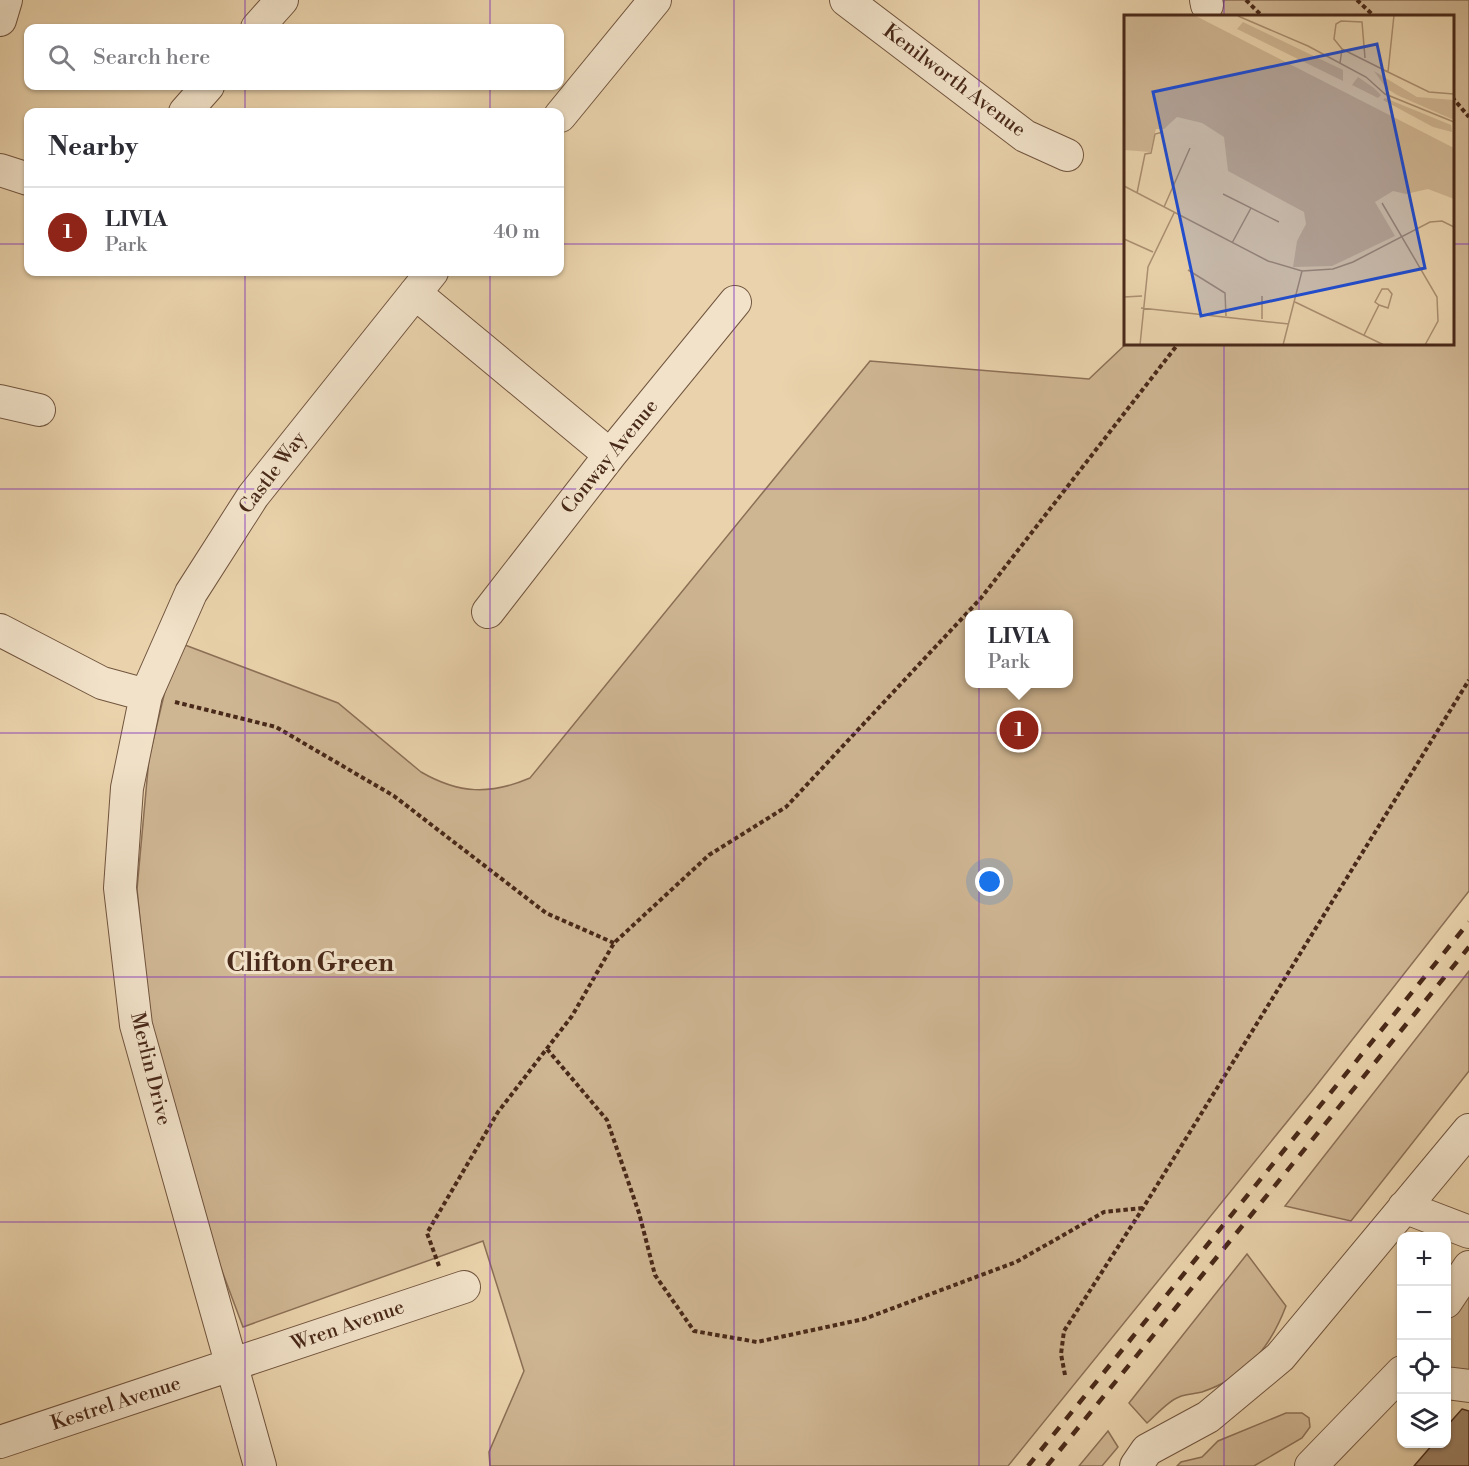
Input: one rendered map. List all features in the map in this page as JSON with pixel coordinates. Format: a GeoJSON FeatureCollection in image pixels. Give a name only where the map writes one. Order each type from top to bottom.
{"type":"FeatureCollection","features":[{"type":"Feature","properties":{"kind":"street"},"geometry":{"type":"LineString","coordinates":[[0,20],[6,0]]}},
{"type":"Feature","properties":{"kind":"street"},"geometry":{"type":"LineString","coordinates":[[261,24],[282,0]]}},
{"type":"Feature","properties":{"kind":"street"},"geometry":{"type":"LineString","coordinates":[[564,111],[655,0]]}},
{"type":"Feature","properties":{"kind":"street","name":"Kenilworth Avenue"},"geometry":{"type":"LineString","coordinates":[[846,0],[1025,136],[1067,155]]}},
{"type":"Feature","properties":{"kind":"street"},"geometry":{"type":"LineString","coordinates":[[189,108],[204,90]]}},
{"type":"Feature","properties":{"kind":"street"},"geometry":{"type":"LineString","coordinates":[[0,170],[24,178]]}},
{"type":"Feature","properties":{"kind":"street"},"geometry":{"type":"LineString","coordinates":[[424,282],[610,455]]}},
{"type":"Feature","properties":{"kind":"street","name":"Castle Way"},"geometry":{"type":"LineString","coordinates":[[146,695],[191,593],[253,496],[424,282]]}},
{"type":"Feature","properties":{"kind":"street","name":"Conway Avenue"},"geometry":{"type":"LineString","coordinates":[[488,612],[610,455],[735,303]]}},
{"type":"Feature","properties":{"kind":"street"},"geometry":{"type":"LineString","coordinates":[[0,401],[39,410]]}},
{"type":"Feature","properties":{"kind":"street"},"geometry":{"type":"LineString","coordinates":[[0,630],[102,682],[146,695]]}},
{"type":"Feature","properties":{"kind":"street","name":"Merlin Drive"},"geometry":{"type":"LineString","coordinates":[[146,695],[127,788],[120,888],[136,1025],[260,1466]]}},
{"type":"Feature","properties":{"kind":"street"},"geometry":{"type":"LineString","coordinates":[[1136,1466],[1147,1450],[1208,1417],[1280,1357],[1469,1130]]}},
{"type":"Feature","properties":{"kind":"street"},"geometry":{"type":"LineString","coordinates":[[1404,1207],[1469,1232]]}},
{"type":"Feature","properties":{"kind":"street"},"geometry":{"type":"LineString","coordinates":[[1451,1294],[1469,1267]]}},
{"type":"Feature","properties":{"kind":"street","name":"Wren Avenue"},"geometry":{"type":"LineString","coordinates":[[232,1366],[456,1289]]}},
{"type":"Feature","properties":{"kind":"street","name":"Kestrel Avenue"},"geometry":{"type":"LineString","coordinates":[[0,1442],[232,1366]]}},
{"type":"Feature","properties":{"kind":"street"},"geometry":{"type":"LineString","coordinates":[[1311,1466],[1397,1379]]}},
{"type":"Feature","properties":{"kind":"street"},"geometry":{"type":"LineString","coordinates":[[1451,1384],[1469,1386]]}},
{"type":"Feature","properties":{"kind":"path"},"geometry":{"type":"LineString","coordinates":[[1246,0],[1261,15]]}},
{"type":"Feature","properties":{"kind":"path"},"geometry":{"type":"LineString","coordinates":[[1357,0],[1373,15]]}},
{"type":"Feature","properties":{"kind":"path"},"geometry":{"type":"LineString","coordinates":[[1454,99],[1469,117]]}},
{"type":"Feature","properties":{"kind":"path"},"geometry":{"type":"LineString","coordinates":[[970,610],[1177,345]]}},
{"type":"Feature","properties":{"kind":"path"},"geometry":{"type":"LineString","coordinates":[[456,1289],[426,1233],[498,1112],[572,1016],[614,943],[709,855],[786,807],[965,615]]}},
{"type":"Feature","properties":{"kind":"path"},"geometry":{"type":"LineString","coordinates":[[1065,1375],[1061,1354],[1064,1331],[1143,1208],[1469,680]]}},
{"type":"Feature","properties":{"kind":"path"},"geometry":{"type":"LineString","coordinates":[[146,695],[276,727],[394,796],[546,913],[614,943]]}},
{"type":"Feature","properties":{"kind":"path"},"geometry":{"type":"LineString","coordinates":[[547,1049],[607,1120],[639,1213],[655,1275],[694,1330],[757,1342],[864,1318],[1016,1262],[1104,1212],[1143,1208]]}},
{"type":"Feature","properties":{"kind":"shaded area"},"geometry":{"type":"Polygon","coordinates":[[[1224,0],[1469,0],[1469,891],[1312,1091],[1008,1466],[490,1466],[489,1452],[524,1371],[483,1241],[243,1327],[200,1212],[150,1023],[137,889],[149,758],[165,691],[185,645],[338,703],[421,772],[448,785],[475,790],[515,784],[530,778],[870,361],[1089,379],[1125,345],[1454,345],[1454,15],[1220,15],[1224,0]]]}},
{"type":"Feature","properties":{"kind":"shaded area"},"geometry":{"type":"Polygon","coordinates":[[[1469,971],[1469,1071],[1351,1221],[1285,1206],[1469,971]]]}},
{"type":"Feature","properties":{"kind":"shaded area"},"geometry":{"type":"Polygon","coordinates":[[[1247,1254],[1286,1306],[1272,1335],[1264,1348],[1244,1369],[1218,1386],[1175,1399],[1147,1423],[1129,1403],[1247,1254]]]}},
{"type":"Feature","properties":{"kind":"shaded area"},"geometry":{"type":"Polygon","coordinates":[[[1469,1295],[1469,1371],[1451,1368],[1451,1316],[1460,1302],[1469,1295]]]}},
{"type":"Feature","properties":{"kind":"shaded area"},"geometry":{"type":"Polygon","coordinates":[[[1286,1413],[1302,1413],[1309,1418],[1310,1427],[1302,1438],[1254,1466],[1177,1466],[1181,1462],[1202,1457],[1218,1441],[1286,1413]]]}},
{"type":"Feature","properties":{"kind":"shaded area"},"geometry":{"type":"Polygon","coordinates":[[[1108,1431],[1118,1447],[1102,1466],[1079,1466],[1108,1431]]]}},
{"type":"Feature","properties":{"kind":"building"},"geometry":{"type":"Polygon","coordinates":[[[1462,1409],[1469,1411],[1469,1466],[1414,1466],[1430,1448],[1451,1448],[1451,1421],[1462,1409]]]}},
{"type":"Feature","properties":{"kind":"railway"},"geometry":{"type":"LineString","coordinates":[[1028,1466],[1469,922]]}},
{"type":"Feature","properties":{"kind":"railway"},"geometry":{"type":"LineString","coordinates":[[1047,1466],[1469,947]]}},
{"type":"Feature","properties":{"kind":"place","name":"LIVIA"},"geometry":{"type":"Point","coordinates":[1019,730]}},
{"type":"Feature","properties":{"kind":"district","name":"Clifton Green"},"geometry":{"type":"Point","coordinates":[310,963]}}]}
